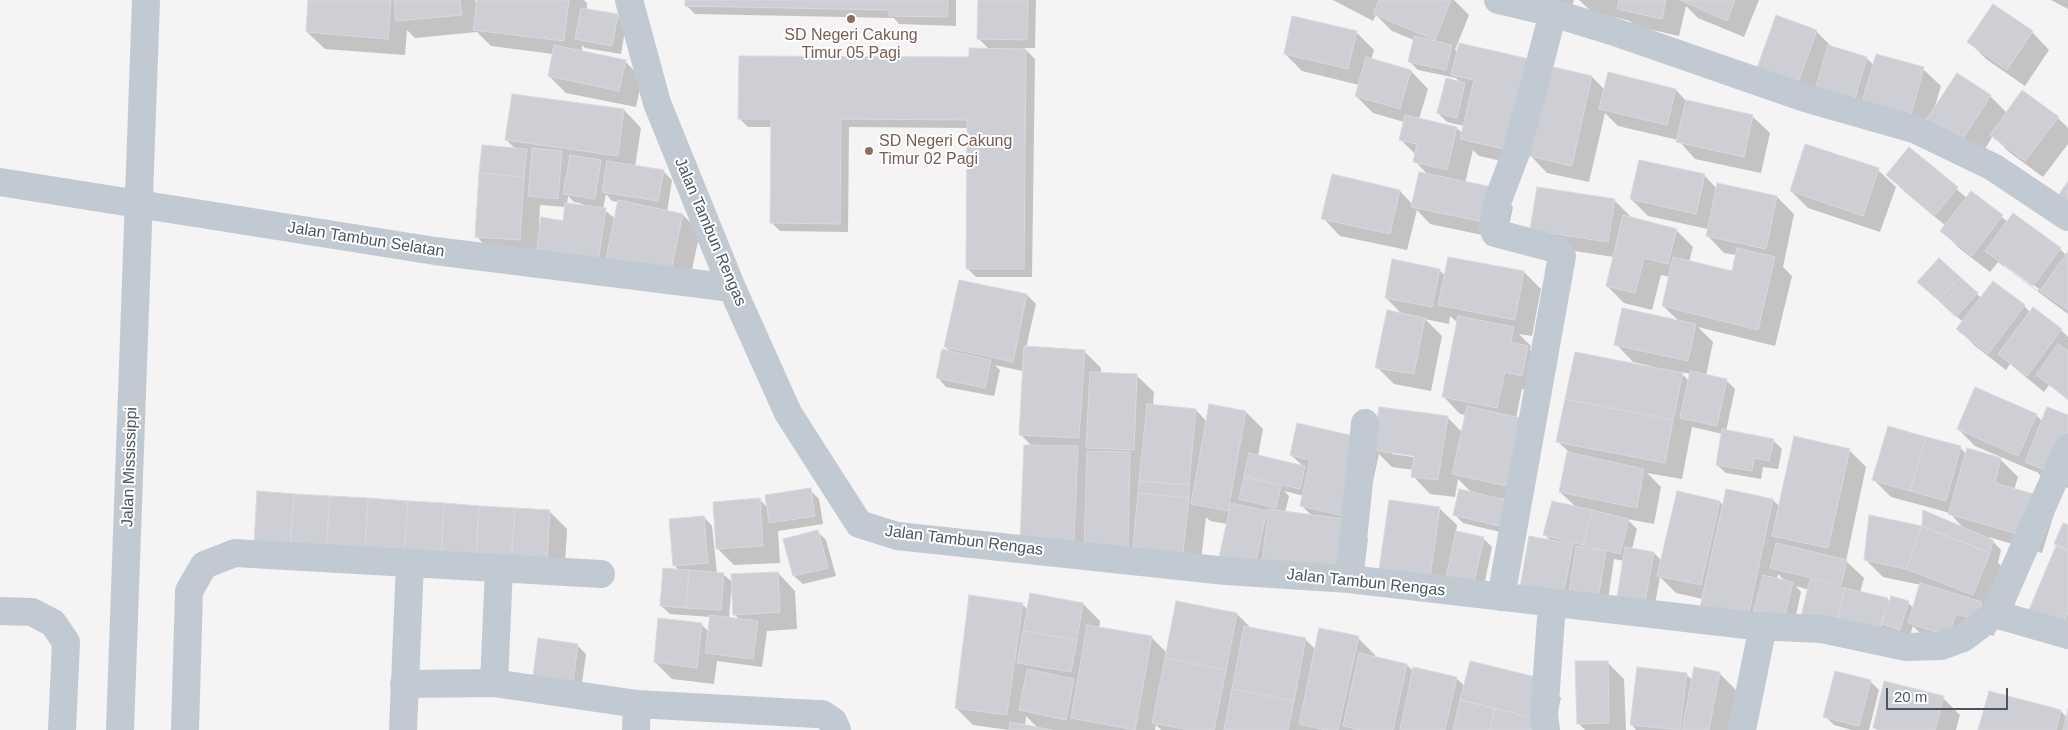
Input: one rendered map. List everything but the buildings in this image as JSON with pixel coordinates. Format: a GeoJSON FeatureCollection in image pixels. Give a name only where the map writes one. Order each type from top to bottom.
{"type":"FeatureCollection","features":[{"type":"Feature","properties":{"kind":"street","name":"Jalan Mississippi"},"geometry":{"type":"LineString","coordinates":[[120,730],[146,0]]}},
{"type":"Feature","properties":{"kind":"street","name":"Jalan Tambun Rengas"},"geometry":{"type":"LineString","coordinates":[[629,0],[657,104],[732,288],[788,414],[859,524],[897,536],[1226,571],[1350,579],[1552,604],[1763,626],[1822,629],[1906,647],[1941,646],[1962,638],[1995,614]]}},
{"type":"Feature","properties":{"kind":"street"},"geometry":{"type":"LineString","coordinates":[[1498,0],[1553,13],[1612,31],[1805,98],[1914,129],[1993,167],[2068,217]]}},
{"type":"Feature","properties":{"kind":"street"},"geometry":{"type":"LineString","coordinates":[[1500,597],[1562,256],[1556,249],[1496,233],[1493,228],[1498,200],[1518,150],[1553,13]]}},
{"type":"Feature","properties":{"kind":"street","name":"Jalan Tambun Selatan"},"geometry":{"type":"LineString","coordinates":[[0,182],[435,251],[732,288]]}},
{"type":"Feature","properties":{"kind":"street"},"geometry":{"type":"LineString","coordinates":[[1350,579],[1365,423]]}},
{"type":"Feature","properties":{"kind":"street"},"geometry":{"type":"LineString","coordinates":[[2068,448],[2035,527],[1995,614],[2068,635]]}},
{"type":"Feature","properties":{"kind":"street"},"geometry":{"type":"LineString","coordinates":[[184,730],[189,591],[204,565],[235,553],[601,574]]}},
{"type":"Feature","properties":{"kind":"street"},"geometry":{"type":"LineString","coordinates":[[403,730],[410,563]]}},
{"type":"Feature","properties":{"kind":"street"},"geometry":{"type":"LineString","coordinates":[[494,683],[499,568]]}},
{"type":"Feature","properties":{"kind":"street"},"geometry":{"type":"LineString","coordinates":[[1546,730],[1544,716],[1552,604]]}},
{"type":"Feature","properties":{"kind":"street"},"geometry":{"type":"LineString","coordinates":[[0,611],[32,612],[54,623],[66,642],[62,730]]}},
{"type":"Feature","properties":{"kind":"street"},"geometry":{"type":"LineString","coordinates":[[1742,730],[1763,626]]}},
{"type":"Feature","properties":{"kind":"street"},"geometry":{"type":"LineString","coordinates":[[404,684],[494,683],[636,717],[822,714],[834,721],[837,730]]}},
{"type":"Feature","properties":{"kind":"place","name":"SD Negeri Cakung Timur 05 Pagi"},"geometry":{"type":"Point","coordinates":[851,19]}},
{"type":"Feature","properties":{"kind":"place","name":"SD Negeri Cakung Timur 02 Pagi"},"geometry":{"type":"Point","coordinates":[869,151]}}]}
